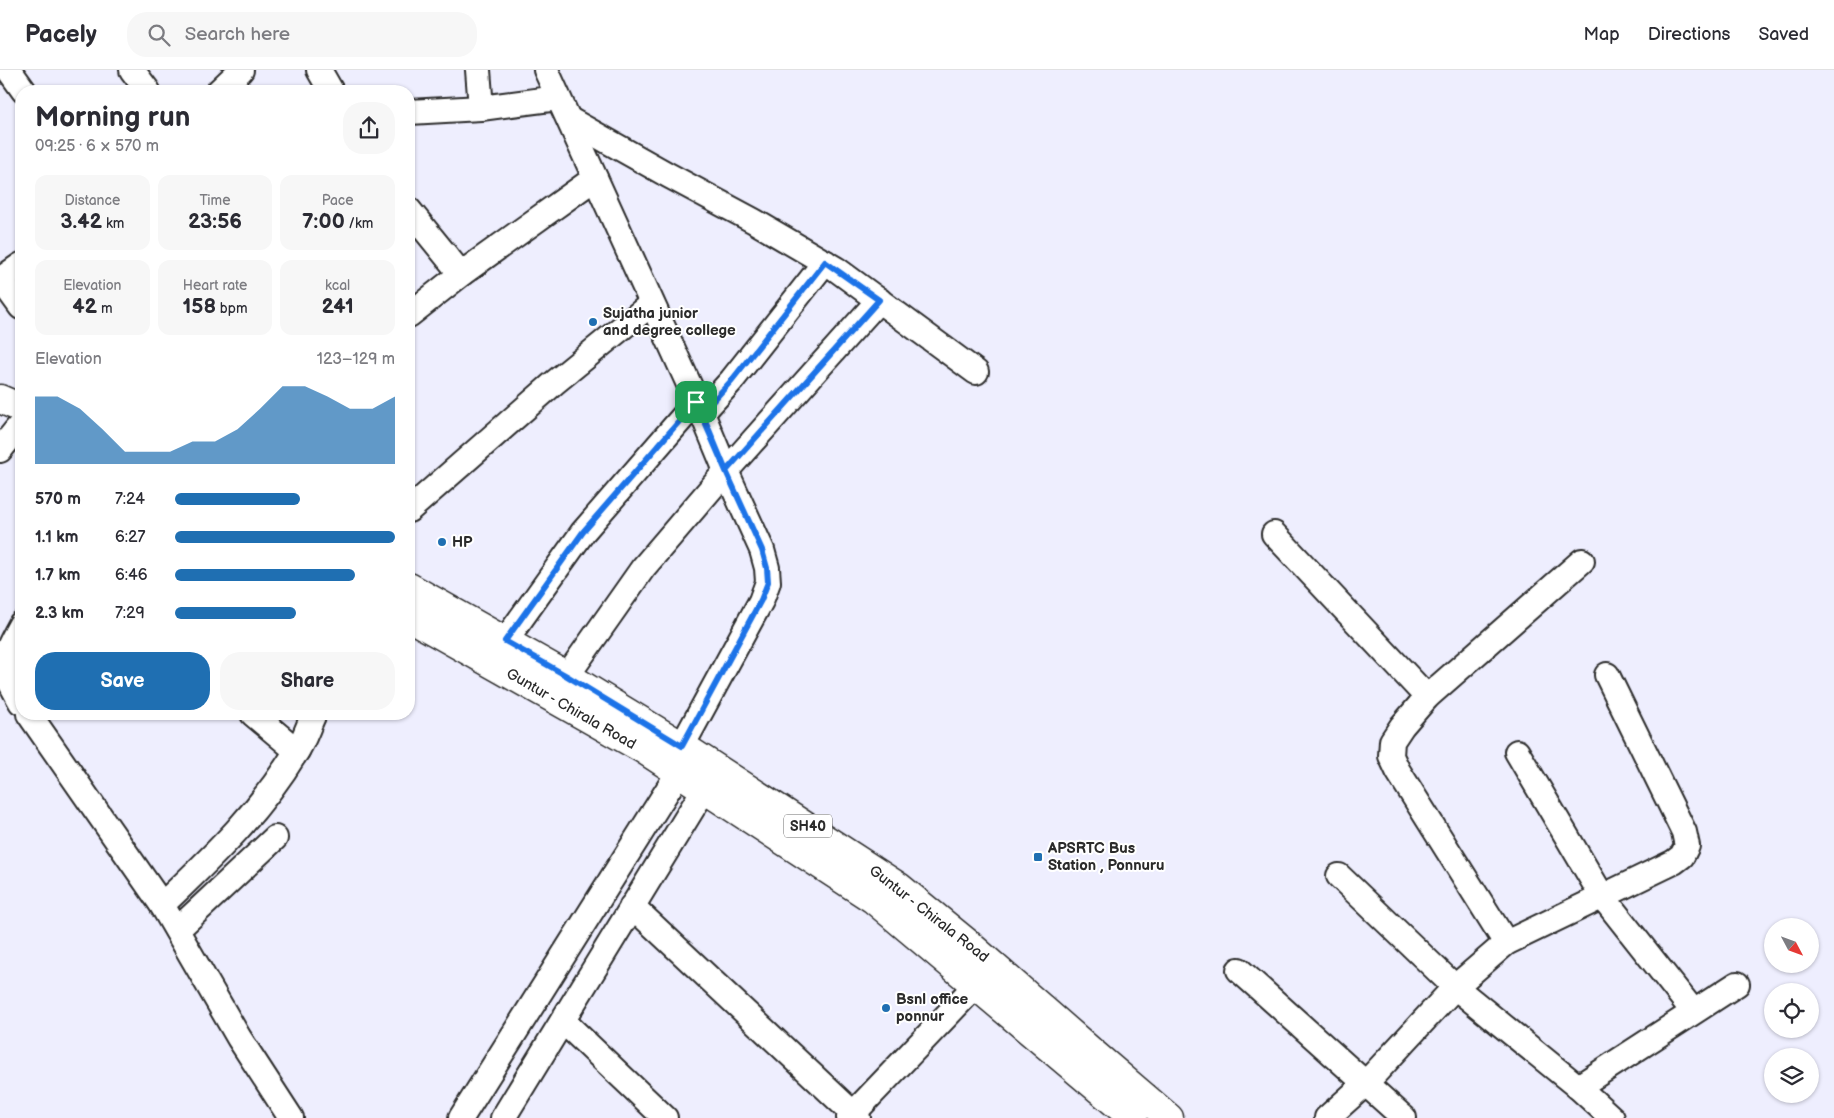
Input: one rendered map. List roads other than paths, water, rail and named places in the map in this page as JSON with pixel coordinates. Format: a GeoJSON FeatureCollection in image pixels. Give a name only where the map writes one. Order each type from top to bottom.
{"type":"FeatureCollection","features":[{"type":"Feature","properties":{"kind":"main road"},"geometry":{"type":"LineString","coordinates":[[0,399],[15,405]]}},
{"type":"Feature","properties":{"kind":"main road","name":"Guntur - Chirala Road"},"geometry":{"type":"LineString","coordinates":[[415,590],[567,676],[681,759],[898,887],[966,941],[1169,1118]]}},
{"type":"Feature","properties":{"kind":"main road","name":"Guntur - Chirala Road"},"geometry":{"type":"LineString","coordinates":[[415,620],[643,749],[681,759],[705,788],[873,899],[1133,1118]]}},
{"type":"Feature","properties":{"kind":"street"},"geometry":{"type":"LineString","coordinates":[[9,70],[20,85]]}},
{"type":"Feature","properties":{"kind":"street"},"geometry":{"type":"LineString","coordinates":[[132,70],[143,85]]}},
{"type":"Feature","properties":{"kind":"street"},"geometry":{"type":"LineString","coordinates":[[320,70],[328,85]]}},
{"type":"Feature","properties":{"kind":"street"},"geometry":{"type":"LineString","coordinates":[[478,70],[481,108]]}},
{"type":"Feature","properties":{"kind":"street"},"geometry":{"type":"LineString","coordinates":[[461,1118],[539,994],[681,759],[761,600],[768,582],[767,568],[762,550],[546,70]]}},
{"type":"Feature","properties":{"kind":"street"},"geometry":{"type":"LineString","coordinates":[[415,112],[481,108],[558,98]]}},
{"type":"Feature","properties":{"kind":"street"},"geometry":{"type":"LineString","coordinates":[[570,120],[825,262],[976,372]]}},
{"type":"Feature","properties":{"kind":"street"},"geometry":{"type":"LineString","coordinates":[[415,309],[461,274],[596,178]]}},
{"type":"Feature","properties":{"kind":"street"},"geometry":{"type":"LineString","coordinates":[[415,217],[461,274]]}},
{"type":"Feature","properties":{"kind":"street"},"geometry":{"type":"LineString","coordinates":[[505,641],[583,532],[699,408],[732,380],[825,262]]}},
{"type":"Feature","properties":{"kind":"street"},"geometry":{"type":"LineString","coordinates":[[15,269],[0,278],[15,299]]}},
{"type":"Feature","properties":{"kind":"street"},"geometry":{"type":"LineString","coordinates":[[567,676],[643,568],[726,471],[879,300]]}},
{"type":"Feature","properties":{"kind":"street"},"geometry":{"type":"LineString","coordinates":[[415,505],[554,383],[651,304]]}},
{"type":"Feature","properties":{"kind":"street"},"geometry":{"type":"LineString","coordinates":[[0,450],[15,431]]}},
{"type":"Feature","properties":{"kind":"street"},"geometry":{"type":"LineString","coordinates":[[1274,534],[1427,698]]}},
{"type":"Feature","properties":{"kind":"street"},"geometry":{"type":"LineString","coordinates":[[1506,943],[1398,771],[1391,756],[1392,742],[1402,726],[1427,698],[1582,561]]}},
{"type":"Feature","properties":{"kind":"street"},"geometry":{"type":"LineString","coordinates":[[15,634],[6,649],[0,667],[15,693]]}},
{"type":"Feature","properties":{"kind":"street"},"geometry":{"type":"LineString","coordinates":[[1327,1118],[1365,1084],[1456,987],[1506,943],[1674,862],[1682,856],[1687,846],[1684,832],[1608,675]]}},
{"type":"Feature","properties":{"kind":"street"},"geometry":{"type":"LineString","coordinates":[[33,720],[162,905],[240,1038],[291,1118]]}},
{"type":"Feature","properties":{"kind":"street"},"geometry":{"type":"LineString","coordinates":[[260,720],[297,751]]}},
{"type":"Feature","properties":{"kind":"street"},"geometry":{"type":"LineString","coordinates":[[162,905],[258,809],[297,751],[311,720]]}},
{"type":"Feature","properties":{"kind":"street"},"geometry":{"type":"LineString","coordinates":[[1517,752],[1602,896],[1693,1011]]}},
{"type":"Feature","properties":{"kind":"street"},"geometry":{"type":"LineString","coordinates":[[503,1118],[705,788]]}},
{"type":"Feature","properties":{"kind":"street"},"geometry":{"type":"LineString","coordinates":[[176,930],[275,838]]}},
{"type":"Feature","properties":{"kind":"street"},"geometry":{"type":"LineString","coordinates":[[1340,876],[1456,987],[1578,1087],[1612,1118]]}},
{"type":"Feature","properties":{"kind":"street"},"geometry":{"type":"LineString","coordinates":[[632,906],[853,1116],[976,984]]}},
{"type":"Feature","properties":{"kind":"street"},"geometry":{"type":"LineString","coordinates":[[1239,970],[1404,1118]]}},
{"type":"Feature","properties":{"kind":"street"},"geometry":{"type":"LineString","coordinates":[[1578,1087],[1737,984]]}},
{"type":"Feature","properties":{"kind":"street"},"geometry":{"type":"LineString","coordinates":[[539,994],[565,1017],[665,1118]]}},
{"type":"Feature","properties":{"kind":"place","name":"Sujatha junior and degree college"},"geometry":{"type":"Point","coordinates":[593,322]}},
{"type":"Feature","properties":{"kind":"place","name":"HP"},"geometry":{"type":"Point","coordinates":[442,542]}},
{"type":"Feature","properties":{"kind":"place","name":"APSRTC Bus Station , Ponnuru"},"geometry":{"type":"Point","coordinates":[1038,857]}},
{"type":"Feature","properties":{"kind":"place","name":"Bsnl office ponnur"},"geometry":{"type":"Point","coordinates":[886,1008]}}]}
